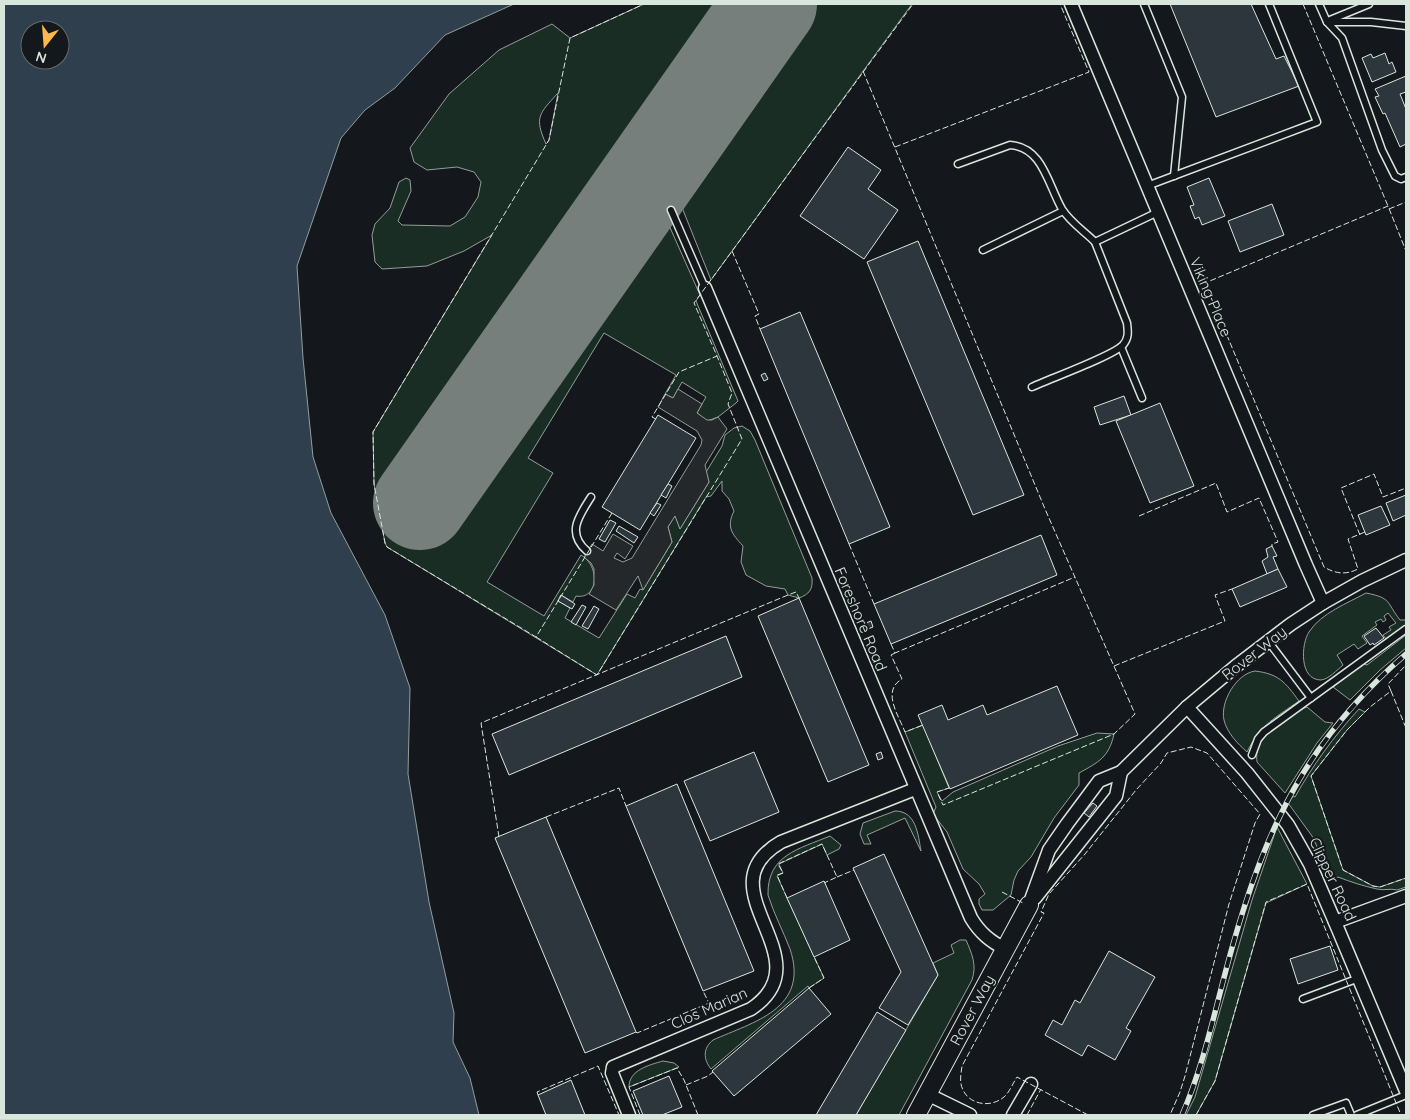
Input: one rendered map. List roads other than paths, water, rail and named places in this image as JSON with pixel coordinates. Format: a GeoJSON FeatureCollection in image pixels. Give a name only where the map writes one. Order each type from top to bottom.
{"type":"FeatureCollection","features":[{"type":"Feature","properties":{"kind":"street","name":"Viking Place"},"geometry":{"type":"LineString","coordinates":[[1071,4],[1323,603]]}},
{"type":"Feature","properties":{"kind":"street","name":"Foreshore Road"},"geometry":{"type":"LineString","coordinates":[[705,288],[971,918],[978,930],[986,938],[1005,950]]}},
{"type":"Feature","properties":{"kind":"street","name":"Rover Way"},"geometry":{"type":"LineString","coordinates":[[1121,772],[1187,707],[1268,641],[1323,603],[1362,581],[1406,560]]}},
{"type":"Feature","properties":{"kind":"street","name":"Clipper Road"},"geometry":{"type":"LineString","coordinates":[[1187,707],[1247,773],[1288,824],[1310,864],[1336,922],[1406,1091]]}},
{"type":"Feature","properties":{"kind":"street"},"geometry":{"type":"LineString","coordinates":[[1029,905],[1116,796],[1121,772]]}},
{"type":"Feature","properties":{"kind":"street"},"geometry":{"type":"LineString","coordinates":[[1029,905],[1049,850],[1099,781],[1121,772]]}},
{"type":"Feature","properties":{"kind":"street","name":"Clos Marian"},"geometry":{"type":"LineString","coordinates":[[629,1115],[612,1073],[613,1067],[751,1008],[765,998],[771,990],[777,973],[776,957],[756,904],[752,886],[756,868],[765,853],[781,842],[915,789]]}},
{"type":"Feature","properties":{"kind":"street"},"geometry":{"type":"LineString","coordinates":[[1336,922],[1406,896]]}},
{"type":"Feature","properties":{"kind":"street","name":"Rover Way"},"geometry":{"type":"LineString","coordinates":[[916,1115],[1029,905]]}},
{"type":"Feature","properties":{"kind":"street"},"geometry":{"type":"LineString","coordinates":[[1013,1115],[1031,1084]]}},
{"type":"Feature","properties":{"kind":"street"},"geometry":{"type":"LineString","coordinates":[[927,1094],[970,1115]]}},
{"type":"Feature","properties":{"kind":"lane"},"geometry":{"type":"LineString","coordinates":[[1144,4],[1182,97],[1174,176]]}},
{"type":"Feature","properties":{"kind":"lane"},"geometry":{"type":"LineString","coordinates":[[1147,186],[1317,122],[1269,4]]}},
{"type":"Feature","properties":{"kind":"lane"},"geometry":{"type":"LineString","coordinates":[[1319,4],[1326,22],[1342,38],[1382,150],[1395,176],[1406,177]]}},
{"type":"Feature","properties":{"kind":"lane"},"geometry":{"type":"LineString","coordinates":[[1326,22],[1368,4]]}},
{"type":"Feature","properties":{"kind":"lane"},"geometry":{"type":"LineString","coordinates":[[1326,22],[1371,22],[1406,26]]}},
{"type":"Feature","properties":{"kind":"lane"},"geometry":{"type":"LineString","coordinates":[[958,164],[1010,145],[1018,145],[1032,152],[1041,165],[1063,211],[1095,242],[1127,323],[1128,336],[1121,347],[1105,356],[1032,387]]}},
{"type":"Feature","properties":{"kind":"lane"},"geometry":{"type":"LineString","coordinates":[[671,210],[705,288]]}},
{"type":"Feature","properties":{"kind":"lane"},"geometry":{"type":"LineString","coordinates":[[983,250],[1063,211]]}},
{"type":"Feature","properties":{"kind":"lane"},"geometry":{"type":"LineString","coordinates":[[1095,242],[1158,212]]}},
{"type":"Feature","properties":{"kind":"lane"},"geometry":{"type":"LineString","coordinates":[[1121,347],[1142,398]]}},
{"type":"Feature","properties":{"kind":"lane"},"geometry":{"type":"LineString","coordinates":[[588,551],[581,546],[577,538],[576,529],[577,521],[590,497]]}},
{"type":"Feature","properties":{"kind":"lane"},"geometry":{"type":"LineString","coordinates":[[1252,755],[1258,739],[1264,732],[1406,629]]}},
{"type":"Feature","properties":{"kind":"lane"},"geometry":{"type":"LineString","coordinates":[[1268,641],[1311,698]]}},
{"type":"Feature","properties":{"kind":"lane"},"geometry":{"type":"LineString","coordinates":[[1303,999],[1359,978]]}},
{"type":"Feature","properties":{"kind":"lane"},"geometry":{"type":"LineString","coordinates":[[1357,1115],[1406,1095]]}},
{"type":"Feature","properties":{"kind":"lane"},"geometry":{"type":"LineString","coordinates":[[1312,1115],[1346,1103],[1351,1115]]}},
{"type":"Feature","properties":{"kind":"water"},"geometry":{"type":"Polygon","coordinates":[[[4,4],[514,4],[445,35],[395,88],[365,110],[341,138],[297,266],[303,358],[313,457],[331,513],[385,615],[410,688],[408,774],[429,902],[454,1013],[453,1042],[470,1078],[479,1115],[4,1115],[4,4]]]}},
{"type":"Feature","properties":{"kind":"railway"},"geometry":{"type":"LineString","coordinates":[[1182,1115],[1205,1051],[1234,941],[1249,893],[1281,814],[1306,769],[1335,728],[1369,689],[1406,654]]}}]}
